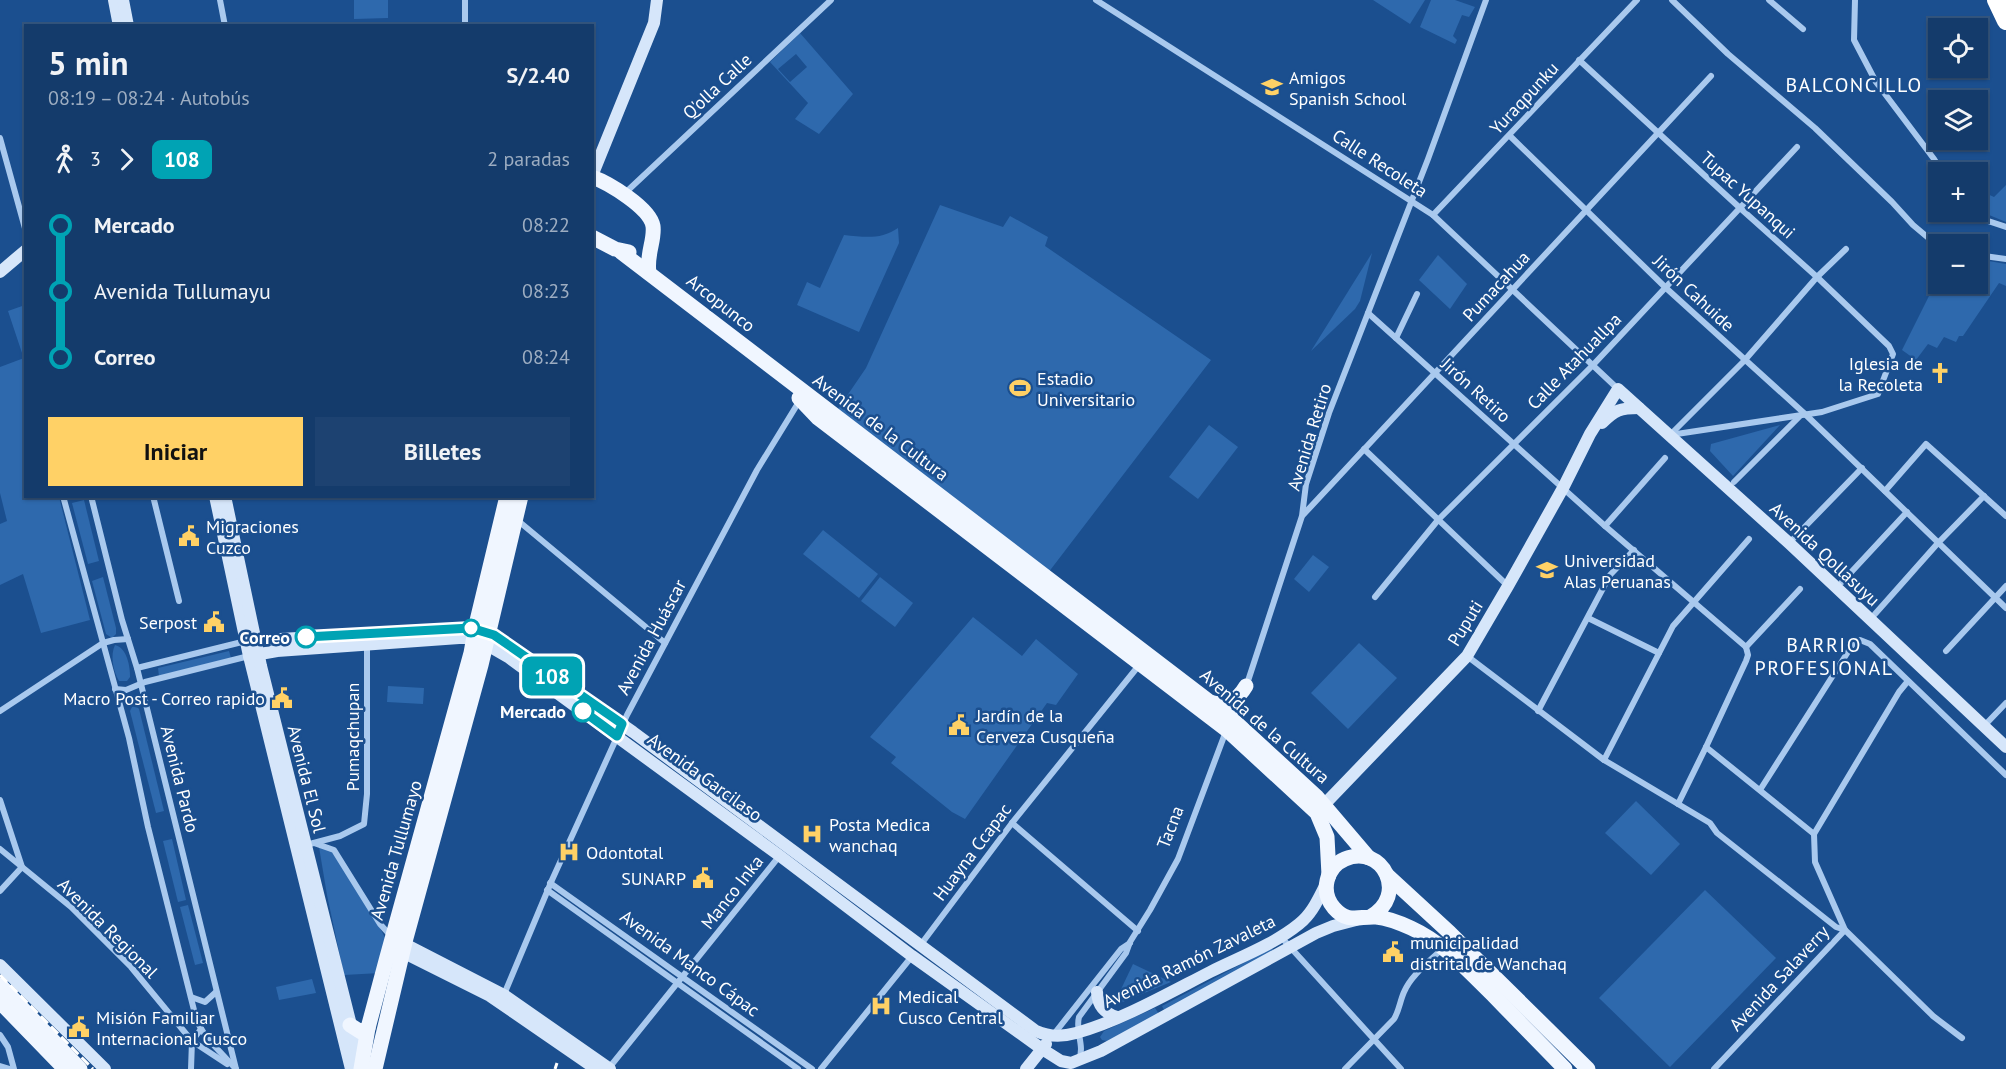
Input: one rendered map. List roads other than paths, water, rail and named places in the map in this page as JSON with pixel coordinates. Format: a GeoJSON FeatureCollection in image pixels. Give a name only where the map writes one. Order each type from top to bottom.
{"type":"FeatureCollection","features":[{"type":"Feature","properties":{"kind":"highway"},"geometry":{"type":"LineString","coordinates":[[1996,0],[2006,21]]}},
{"type":"Feature","properties":{"kind":"main road"},"geometry":{"type":"LineString","coordinates":[[594,177],[624,194],[651,220],[653,234],[648,255],[649,273]]}},
{"type":"Feature","properties":{"kind":"main road","name":"Arcopunco"},"geometry":{"type":"LineString","coordinates":[[594,238],[618,250],[649,273],[800,393]]}},
{"type":"Feature","properties":{"kind":"main road"},"geometry":{"type":"LineString","coordinates":[[594,246],[637,251],[650,244]]}},
{"type":"Feature","properties":{"kind":"main road","name":"Avenida de la Cultura"},"geometry":{"type":"LineString","coordinates":[[800,393],[818,418],[975,530],[1229,725],[1324,806],[1369,858]]}},
{"type":"Feature","properties":{"kind":"main road","name":"Avenida Tullumayo"},"geometry":{"type":"LineString","coordinates":[[480,637],[507,498]]}},
{"type":"Feature","properties":{"kind":"main road","name":"Avenida Tullumayo"},"geometry":{"type":"LineString","coordinates":[[362,1068],[400,945],[480,637],[520,498]]}},
{"type":"Feature","properties":{"kind":"main road","name":"Avenida de la Cultura"},"geometry":{"type":"LineString","coordinates":[[1144,658],[1209,702],[1229,725]]}},
{"type":"Feature","properties":{"kind":"main road"},"geometry":{"type":"LineString","coordinates":[[1209,702],[1227,704],[1235,700],[1246,686]]}},
{"type":"Feature","properties":{"kind":"main road","name":"Avenida de la Cultura"},"geometry":{"type":"LineString","coordinates":[[1324,806],[1328,878]]}},
{"type":"Feature","properties":{"kind":"main road"},"geometry":{"type":"LineString","coordinates":[[1565,1069],[1464,966],[1429,937],[1409,927],[1384,919],[1347,917],[1335,909],[1327,896],[1328,878],[1335,866],[1344,859],[1355,856],[1369,858],[1379,864],[1387,875],[1450,933],[1588,1069]]}},
{"type":"Feature","properties":{"kind":"main road"},"geometry":{"type":"LineString","coordinates":[[1365,918],[1380,911],[1388,900],[1390,887],[1387,875]]}},
{"type":"Feature","properties":{"kind":"main road","name":"Avenida Tullumayo"},"geometry":{"type":"LineString","coordinates":[[362,1068],[368,1028],[400,945]]}},
{"type":"Feature","properties":{"kind":"main road"},"geometry":{"type":"LineString","coordinates":[[0,985],[80,1069]]}},
{"type":"Feature","properties":{"kind":"main road"},"geometry":{"type":"LineString","coordinates":[[0,1002],[65,1069]]}},
{"type":"Feature","properties":{"kind":"main road"},"geometry":{"type":"LineString","coordinates":[[350,1025],[361,1032],[368,1028]]}},
{"type":"Feature","properties":{"kind":"main road"},"geometry":{"type":"LineString","coordinates":[[38,1042],[41,1056],[50,1069]]}},
{"type":"Feature","properties":{"kind":"street"},"geometry":{"type":"LineString","coordinates":[[114,0],[119,24]]}},
{"type":"Feature","properties":{"kind":"street"},"geometry":{"type":"LineString","coordinates":[[123,0],[128,24]]}},
{"type":"Feature","properties":{"kind":"street"},"geometry":{"type":"LineString","coordinates":[[220,0],[225,24]]}},
{"type":"Feature","properties":{"kind":"street"},"geometry":{"type":"LineString","coordinates":[[465,0],[465,24]]}},
{"type":"Feature","properties":{"kind":"street"},"geometry":{"type":"LineString","coordinates":[[594,171],[654,23],[657,0]]}},
{"type":"Feature","properties":{"kind":"street","name":"Q'olla Calle"},"geometry":{"type":"LineString","coordinates":[[624,194],[831,0]]}},
{"type":"Feature","properties":{"kind":"street","name":"Calle Recoleta"},"geometry":{"type":"LineString","coordinates":[[1096,0],[1433,215],[1618,389]]}},
{"type":"Feature","properties":{"kind":"street","name":"Avenida Retiro"},"geometry":{"type":"LineString","coordinates":[[1229,725],[1246,686],[1302,516],[1306,484],[1329,413],[1412,201],[1486,0]]}},
{"type":"Feature","properties":{"kind":"street","name":"Yuraqpunku"},"geometry":{"type":"LineString","coordinates":[[1433,215],[1637,0]]}},
{"type":"Feature","properties":{"kind":"street"},"geometry":{"type":"LineString","coordinates":[[1672,0],[1728,54],[1815,128],[1928,238]]}},
{"type":"Feature","properties":{"kind":"street"},"geometry":{"type":"LineString","coordinates":[[1769,0],[1803,28]]}},
{"type":"Feature","properties":{"kind":"street"},"geometry":{"type":"LineString","coordinates":[[1855,0],[1854,40],[1876,82],[1937,162]]}},
{"type":"Feature","properties":{"kind":"street","name":"Tupac Yupanqui"},"geometry":{"type":"LineString","coordinates":[[1579,60],[1818,277],[1889,346],[1893,354],[1878,394],[1822,412],[1802,415]]}},
{"type":"Feature","properties":{"kind":"street","name":"Pumacahua"},"geometry":{"type":"LineString","coordinates":[[1302,516],[1711,76]]}},
{"type":"Feature","properties":{"kind":"street","name":"Jirón Cahuide"},"geometry":{"type":"LineString","coordinates":[[1510,136],[1666,288],[1862,468],[2006,608]]}},
{"type":"Feature","properties":{"kind":"street"},"geometry":{"type":"LineString","coordinates":[[0,138],[24,225]]}},
{"type":"Feature","properties":{"kind":"street","name":"Calle Atahuallpa"},"geometry":{"type":"LineString","coordinates":[[1375,597],[1438,520],[1593,365],[1797,147]]}},
{"type":"Feature","properties":{"kind":"street"},"geometry":{"type":"LineString","coordinates":[[1988,221],[2006,227]]}},
{"type":"Feature","properties":{"kind":"street"},"geometry":{"type":"LineString","coordinates":[[1670,435],[1744,361],[1818,277],[1846,249]]}},
{"type":"Feature","properties":{"kind":"street"},"geometry":{"type":"LineString","coordinates":[[0,272],[24,252]]}},
{"type":"Feature","properties":{"kind":"street"},"geometry":{"type":"LineString","coordinates":[[1988,257],[2006,259]]}},
{"type":"Feature","properties":{"kind":"street"},"geometry":{"type":"LineString","coordinates":[[1396,338],[1417,294]]}},
{"type":"Feature","properties":{"kind":"street","name":"Jirón Retiro"},"geometry":{"type":"LineString","coordinates":[[1368,313],[1605,526],[1746,647]]}},
{"type":"Feature","properties":{"kind":"street","name":"Avenida Qollasuyu"},"geometry":{"type":"LineString","coordinates":[[1618,389],[2006,747]]}},
{"type":"Feature","properties":{"kind":"street","name":"Puputi"},"geometry":{"type":"LineString","coordinates":[[1324,806],[1467,656],[1563,488],[1590,434],[1618,389]]}},
{"type":"Feature","properties":{"kind":"street","name":"Avenida Huáscar"},"geometry":{"type":"LineString","coordinates":[[503,999],[550,883],[620,730],[800,393]]}},
{"type":"Feature","properties":{"kind":"street","name":"Puputi"},"geometry":{"type":"LineString","coordinates":[[1590,434],[1617,410],[1639,408]]}},
{"type":"Feature","properties":{"kind":"street"},"geometry":{"type":"LineString","coordinates":[[1670,435],[1802,415]]}},
{"type":"Feature","properties":{"kind":"street"},"geometry":{"type":"LineString","coordinates":[[1734,482],[1802,415]]}},
{"type":"Feature","properties":{"kind":"street"},"geometry":{"type":"LineString","coordinates":[[1885,491],[1926,444],[2006,516]]}},
{"type":"Feature","properties":{"kind":"street"},"geometry":{"type":"LineString","coordinates":[[1364,449],[1508,586]]}},
{"type":"Feature","properties":{"kind":"street"},"geometry":{"type":"LineString","coordinates":[[1605,526],[1665,458]]}},
{"type":"Feature","properties":{"kind":"street"},"geometry":{"type":"LineString","coordinates":[[1794,538],[1862,468]]}},
{"type":"Feature","properties":{"kind":"street"},"geometry":{"type":"LineString","coordinates":[[1875,614],[1938,543],[1984,496]]}},
{"type":"Feature","properties":{"kind":"street"},"geometry":{"type":"LineString","coordinates":[[64,498],[129,738],[148,827],[197,1022],[219,1053],[236,1069]]}},
{"type":"Feature","properties":{"kind":"street","name":"Avenida Pardo"},"geometry":{"type":"LineString","coordinates":[[92,498],[137,668],[236,1069]]}},
{"type":"Feature","properties":{"kind":"street"},"geometry":{"type":"LineString","coordinates":[[153,498],[179,601]]}},
{"type":"Feature","properties":{"kind":"street","name":"Avenida El Sol"},"geometry":{"type":"LineString","coordinates":[[215,498],[251,641]]}},
{"type":"Feature","properties":{"kind":"street","name":"Avenida El Sol"},"geometry":{"type":"LineString","coordinates":[[225,498],[253,655],[362,1068]]}},
{"type":"Feature","properties":{"kind":"street"},"geometry":{"type":"LineString","coordinates":[[1842,582],[1907,512]]}},
{"type":"Feature","properties":{"kind":"street"},"geometry":{"type":"LineString","coordinates":[[515,519],[665,643]]}},
{"type":"Feature","properties":{"kind":"street"},"geometry":{"type":"LineString","coordinates":[[1604,760],[1673,626],[1749,539]]}},
{"type":"Feature","properties":{"kind":"street"},"geometry":{"type":"LineString","coordinates":[[1538,711],[1610,575],[1634,550]]}},
{"type":"Feature","properties":{"kind":"street"},"geometry":{"type":"LineString","coordinates":[[1946,651],[2006,586]]}},
{"type":"Feature","properties":{"kind":"street"},"geometry":{"type":"LineString","coordinates":[[1678,804],[1746,661],[1748,655],[1746,647],[1800,589]]}},
{"type":"Feature","properties":{"kind":"street"},"geometry":{"type":"LineString","coordinates":[[1588,618],[1659,653]]}},
{"type":"Feature","properties":{"kind":"street"},"geometry":{"type":"LineString","coordinates":[[137,668],[251,641],[405,631],[480,637]]}},
{"type":"Feature","properties":{"kind":"street","name":"Avenida Garcilaso"},"geometry":{"type":"LineString","coordinates":[[115,689],[126,690],[253,655],[367,644],[480,637],[620,730],[783,851],[920,945],[1036,1031],[1056,1036]]}},
{"type":"Feature","properties":{"kind":"street"},"geometry":{"type":"LineString","coordinates":[[0,711],[103,643],[114,639],[128,639]]}},
{"type":"Feature","properties":{"kind":"street"},"geometry":{"type":"LineString","coordinates":[[1760,790],[1853,644],[1860,640],[1870,644],[2006,775]]}},
{"type":"Feature","properties":{"kind":"street","name":"Pumaqchupan"},"geometry":{"type":"LineString","coordinates":[[340,836],[361,827],[366,819],[367,644]]}},
{"type":"Feature","properties":{"kind":"street"},"geometry":{"type":"LineString","coordinates":[[1467,656],[1604,760],[1710,823],[1717,833],[1836,927],[1845,930],[1933,1016],[1962,1038]]}},
{"type":"Feature","properties":{"kind":"street","name":"Huayna Ccapac"},"geometry":{"type":"LineString","coordinates":[[821,1069],[912,956],[1012,823],[1144,658]]}},
{"type":"Feature","properties":{"kind":"street"},"geometry":{"type":"LineString","coordinates":[[1706,747],[1814,834],[1887,711],[1908,681]]}},
{"type":"Feature","properties":{"kind":"street"},"geometry":{"type":"LineString","coordinates":[[1984,726],[2006,703]]}},
{"type":"Feature","properties":{"kind":"street","name":"Tacna"},"geometry":{"type":"LineString","coordinates":[[1074,1066],[1081,1053],[1078,1017],[1126,953],[1130,942],[1178,859],[1229,725]]}},
{"type":"Feature","properties":{"kind":"street"},"geometry":{"type":"LineString","coordinates":[[0,800],[22,867],[0,891]]}},
{"type":"Feature","properties":{"kind":"street"},"geometry":{"type":"LineString","coordinates":[[1012,823],[1138,931]]}},
{"type":"Feature","properties":{"kind":"street","name":"Avenida Salaverry"},"geometry":{"type":"LineString","coordinates":[[1714,1069],[1845,930],[1815,862],[1814,834]]}},
{"type":"Feature","properties":{"kind":"street"},"geometry":{"type":"LineString","coordinates":[[334,850],[340,836]]}},
{"type":"Feature","properties":{"kind":"street"},"geometry":{"type":"LineString","coordinates":[[305,845],[340,836]]}},
{"type":"Feature","properties":{"kind":"street"},"geometry":{"type":"LineString","coordinates":[[305,845],[334,850],[380,924],[400,945],[438,971],[503,999],[596,1069]]}},
{"type":"Feature","properties":{"kind":"street","name":"Avenida El Sol"},"geometry":{"type":"LineString","coordinates":[[305,845],[362,1068]]}},
{"type":"Feature","properties":{"kind":"street","name":"Avenida Regional"},"geometry":{"type":"LineString","coordinates":[[0,849],[71,907],[123,959],[190,1038],[236,1069]]}},
{"type":"Feature","properties":{"kind":"street","name":"Avenida Garcilaso"},"geometry":{"type":"LineString","coordinates":[[783,851],[912,956],[1061,1061],[1074,1066],[1101,1051]]}},
{"type":"Feature","properties":{"kind":"street","name":"Manco Inka"},"geometry":{"type":"LineString","coordinates":[[609,1069],[783,851]]}},
{"type":"Feature","properties":{"kind":"street","name":"Avenida Ramón Zavaleta"},"geometry":{"type":"LineString","coordinates":[[1078,1033],[1117,1017],[1281,937],[1310,914],[1328,878]]}},
{"type":"Feature","properties":{"kind":"street","name":"Avenida Manco Cápac"},"geometry":{"type":"LineString","coordinates":[[550,883],[798,1069]]}},
{"type":"Feature","properties":{"kind":"street","name":"Avenida Manco Cápac"},"geometry":{"type":"LineString","coordinates":[[547,890],[812,1069]]}},
{"type":"Feature","properties":{"kind":"street","name":"Avenida Ramón Zavaleta"},"geometry":{"type":"LineString","coordinates":[[1101,1051],[1323,930],[1365,918]]}},
{"type":"Feature","properties":{"kind":"street"},"geometry":{"type":"LineString","coordinates":[[1281,937],[1401,1069]]}},
{"type":"Feature","properties":{"kind":"street","name":"Tacna"},"geometry":{"type":"LineString","coordinates":[[1026,1069],[1056,1036],[1121,949],[1130,942]]}},
{"type":"Feature","properties":{"kind":"street"},"geometry":{"type":"LineString","coordinates":[[400,945],[503,999],[609,1069]]}},
{"type":"Feature","properties":{"kind":"street"},"geometry":{"type":"LineString","coordinates":[[1345,1069],[1398,1013],[1404,991],[1443,948]]}},
{"type":"Feature","properties":{"kind":"street"},"geometry":{"type":"LineString","coordinates":[[0,964],[105,1069]]}},
{"type":"Feature","properties":{"kind":"street"},"geometry":{"type":"LineString","coordinates":[[191,997],[206,1002],[216,992]]}},
{"type":"Feature","properties":{"kind":"street"},"geometry":{"type":"LineString","coordinates":[[1097,992],[1102,1009],[1109,1015],[1117,1017]]}},
{"type":"Feature","properties":{"kind":"street"},"geometry":{"type":"LineString","coordinates":[[191,1069],[190,1038],[201,1029]]}},
{"type":"Feature","properties":{"kind":"street"},"geometry":{"type":"LineString","coordinates":[[1056,1036],[1078,1033]]}},
{"type":"Feature","properties":{"kind":"street"},"geometry":{"type":"LineString","coordinates":[[0,1035],[8,1047],[14,1069]]}},
{"type":"Feature","properties":{"kind":"street"},"geometry":{"type":"LineString","coordinates":[[0,1066],[10,1069]]}},
{"type":"Feature","properties":{"kind":"railway"},"geometry":{"type":"LineString","coordinates":[[0,975],[93,1069]]}},
{"type":"Feature","properties":{"kind":"railway"},"geometry":{"type":"LineString","coordinates":[[555,1069],[557,1063]]}},
{"type":"Feature","properties":{"kind":"place","name":"Amigos Spanish School"},"geometry":{"type":"Point","coordinates":[1272,87]}},
{"type":"Feature","properties":{"kind":"place","name":"Iglesia de la Recoleta"},"geometry":{"type":"Point","coordinates":[1940,373]}},
{"type":"Feature","properties":{"kind":"place","name":"Estadio Universitario"},"geometry":{"type":"Point","coordinates":[1020,388]}},
{"type":"Feature","properties":{"kind":"place","name":"Migraciones Cuzco"},"geometry":{"type":"Point","coordinates":[189,536]}},
{"type":"Feature","properties":{"kind":"place","name":"Universidad Alas Peruanas"},"geometry":{"type":"Point","coordinates":[1547,570]}},
{"type":"Feature","properties":{"kind":"place","name":"Serpost"},"geometry":{"type":"Point","coordinates":[214,622]}},
{"type":"Feature","properties":{"kind":"place","name":"Correo"},"geometry":{"type":"Point","coordinates":[306,637]}},
{"type":"Feature","properties":{"kind":"place","name":"Macro Post - Correo rapido"},"geometry":{"type":"Point","coordinates":[282,698]}},
{"type":"Feature","properties":{"kind":"place","name":"Mercado"},"geometry":{"type":"Point","coordinates":[583,711]}},
{"type":"Feature","properties":{"kind":"place","name":"Jardín de la Cerveza Cusqueña"},"geometry":{"type":"Point","coordinates":[959,725]}},
{"type":"Feature","properties":{"kind":"place","name":"Posta Medica wanchaq"},"geometry":{"type":"Point","coordinates":[812,834]}},
{"type":"Feature","properties":{"kind":"place","name":"Odontotal"},"geometry":{"type":"Point","coordinates":[569,852]}},
{"type":"Feature","properties":{"kind":"place","name":"SUNARP"},"geometry":{"type":"Point","coordinates":[703,878]}},
{"type":"Feature","properties":{"kind":"place","name":"municipalidad distrital de Wanchaq"},"geometry":{"type":"Point","coordinates":[1393,952]}},
{"type":"Feature","properties":{"kind":"place","name":"Medical Cusco Central"},"geometry":{"type":"Point","coordinates":[881,1006]}},
{"type":"Feature","properties":{"kind":"place","name":"Misión Familiar Internacional Cusco"},"geometry":{"type":"Point","coordinates":[79,1027]}},
{"type":"Feature","properties":{"kind":"district","name":"BALCONCILLO"},"geometry":{"type":"Point","coordinates":[1854,85]}},
{"type":"Feature","properties":{"kind":"district","name":"BARRIO PROFESIONAL"},"geometry":{"type":"Point","coordinates":[1824,656]}}]}
